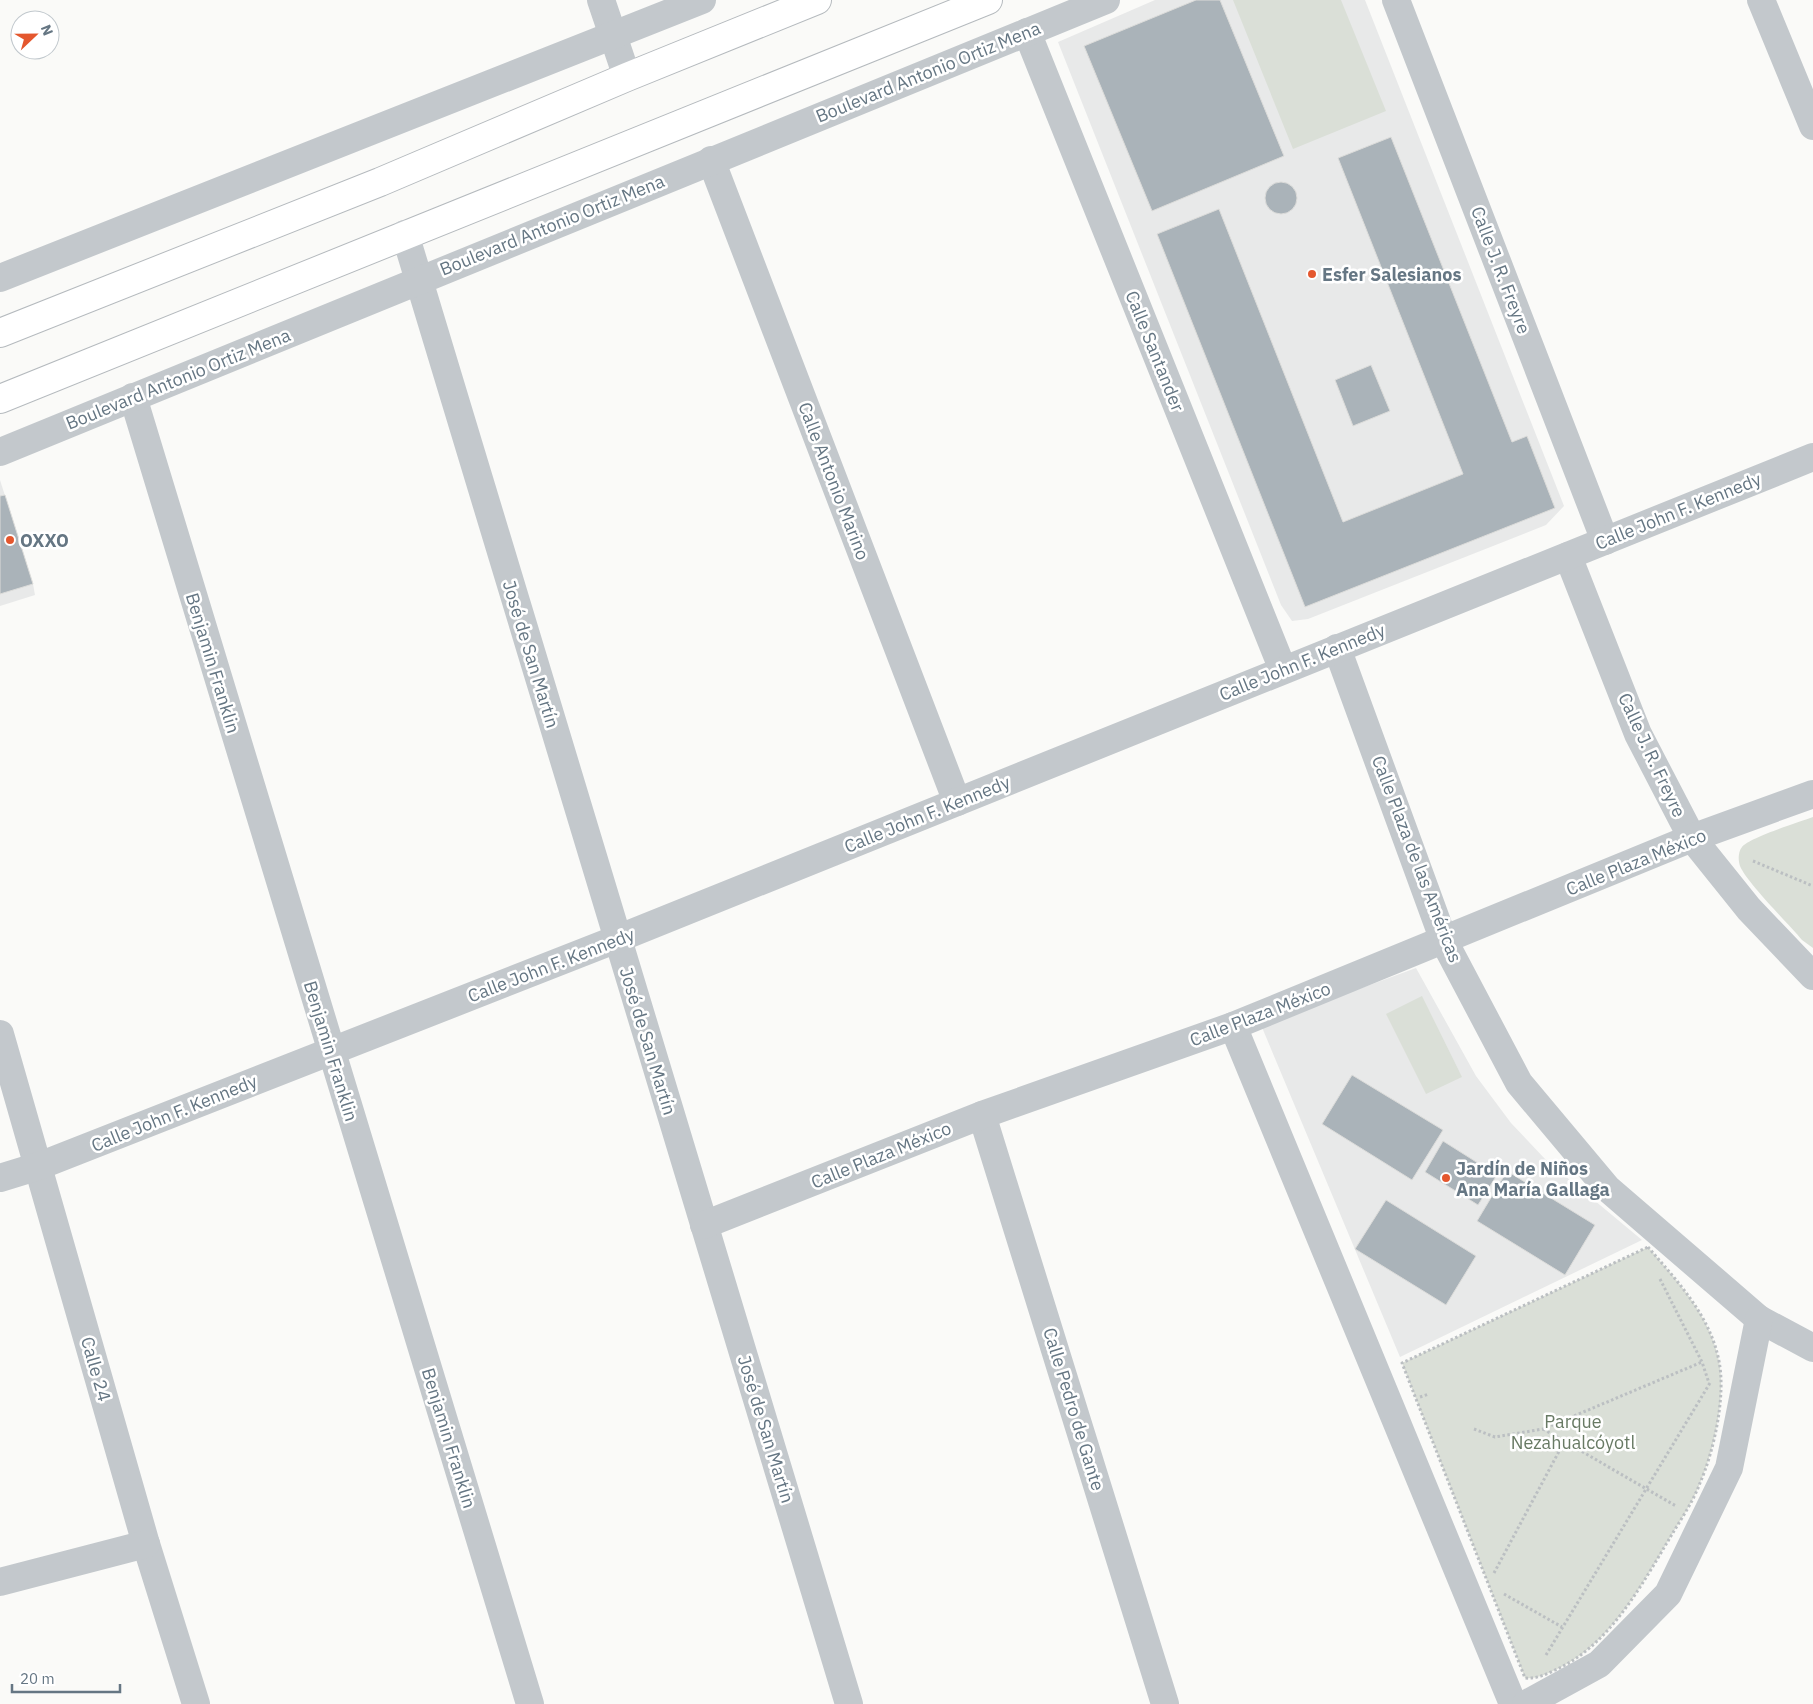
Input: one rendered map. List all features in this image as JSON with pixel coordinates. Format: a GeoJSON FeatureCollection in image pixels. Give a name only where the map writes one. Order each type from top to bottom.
{"type":"FeatureCollection","features":[{"type":"Feature","properties":{"kind":"main road"},"geometry":{"type":"LineString","coordinates":[[0,333],[380,182],[627,77],[817,0]]}},
{"type":"Feature","properties":{"kind":"main road"},"geometry":{"type":"LineString","coordinates":[[0,399],[988,0]]}},
{"type":"Feature","properties":{"kind":"street"},"geometry":{"type":"LineString","coordinates":[[601,0],[627,77]]}},
{"type":"Feature","properties":{"kind":"street"},"geometry":{"type":"LineString","coordinates":[[0,278],[702,0]]}},
{"type":"Feature","properties":{"kind":"street","name":"Boulevard Antonio Ortiz Mena"},"geometry":{"type":"LineString","coordinates":[[0,452],[1106,0]]}},
{"type":"Feature","properties":{"kind":"street","name":"Calle J. R. Freyre"},"geometry":{"type":"LineString","coordinates":[[1396,0],[1605,541]]}},
{"type":"Feature","properties":{"kind":"street"},"geometry":{"type":"LineString","coordinates":[[1761,0],[1813,126]]}},
{"type":"Feature","properties":{"kind":"street","name":"Calle Santander"},"geometry":{"type":"LineString","coordinates":[[1027,32],[1283,670]]}},
{"type":"Feature","properties":{"kind":"street","name":"Calle Antonio Marino"},"geometry":{"type":"LineString","coordinates":[[711,160],[957,802]]}},
{"type":"Feature","properties":{"kind":"street","name":"José de San Martín"},"geometry":{"type":"LineString","coordinates":[[405,234],[850,1704]]}},
{"type":"Feature","properties":{"kind":"street","name":"Benjamin Franklin"},"geometry":{"type":"LineString","coordinates":[[133,397],[530,1704]]}},
{"type":"Feature","properties":{"kind":"street","name":"Calle John F. Kennedy"},"geometry":{"type":"LineString","coordinates":[[0,1178],[39,1166],[617,939],[1813,457]]}},
{"type":"Feature","properties":{"kind":"street","name":"Calle J. R. Freyre"},"geometry":{"type":"LineString","coordinates":[[1568,556],[1638,734],[1692,838],[1749,909],[1813,976]]}},
{"type":"Feature","properties":{"kind":"street","name":"Calle Plaza de las Américas"},"geometry":{"type":"LineString","coordinates":[[1337,648],[1444,941],[1519,1083],[1607,1188],[1759,1319],[1813,1348]]}},
{"type":"Feature","properties":{"kind":"street","name":"Calle Plaza México"},"geometry":{"type":"LineString","coordinates":[[704,1225],[982,1115],[1233,1026],[1692,838],[1813,794]]}},
{"type":"Feature","properties":{"kind":"street"},"geometry":{"type":"LineString","coordinates":[[1233,1026],[1513,1704]]}},
{"type":"Feature","properties":{"kind":"street","name":"Calle 24"},"geometry":{"type":"LineString","coordinates":[[0,1034],[146,1544],[196,1704]]}},
{"type":"Feature","properties":{"kind":"street","name":"Calle Pedro de Gante"},"geometry":{"type":"LineString","coordinates":[[982,1115],[1165,1704]]}},
{"type":"Feature","properties":{"kind":"street"},"geometry":{"type":"LineString","coordinates":[[1526,1704],[1599,1664],[1668,1594],[1730,1468],[1759,1319]]}},
{"type":"Feature","properties":{"kind":"street"},"geometry":{"type":"LineString","coordinates":[[0,1582],[146,1544]]}},
{"type":"Feature","properties":{"kind":"path"},"geometry":{"type":"LineString","coordinates":[[1747,858],[1813,886]]}},
{"type":"Feature","properties":{"kind":"path"},"geometry":{"type":"LineString","coordinates":[[1648,1247],[1668,1270],[1699,1310],[1708,1328],[1719,1362],[1717,1428],[1700,1484],[1640,1589],[1600,1638],[1572,1663],[1540,1676],[1525,1678],[1402,1363],[1643,1249],[1648,1247]]}},
{"type":"Feature","properties":{"kind":"path"},"geometry":{"type":"LineString","coordinates":[[1643,1249],[1647,1256]]}},
{"type":"Feature","properties":{"kind":"path"},"geometry":{"type":"LineString","coordinates":[[1656,1272],[1702,1362],[1712,1392]]}},
{"type":"Feature","properties":{"kind":"path"},"geometry":{"type":"LineString","coordinates":[[1474,1429],[1495,1437],[1543,1429],[1702,1362]]}},
{"type":"Feature","properties":{"kind":"path"},"geometry":{"type":"LineString","coordinates":[[1488,1584],[1562,1627],[1710,1384]]}},
{"type":"Feature","properties":{"kind":"path"},"geometry":{"type":"LineString","coordinates":[[1714,1401],[1718,1418]]}},
{"type":"Feature","properties":{"kind":"path"},"geometry":{"type":"LineString","coordinates":[[1543,1429],[1685,1511]]}},
{"type":"Feature","properties":{"kind":"path"},"geometry":{"type":"LineString","coordinates":[[1488,1584],[1564,1442]]}},
{"type":"Feature","properties":{"kind":"shaded area","name":"Esfer Salesianos"},"geometry":{"type":"Polygon","coordinates":[[[1155,0],[1365,0],[1564,506],[1546,525],[1308,619],[1292,621],[1281,605],[1058,42],[1155,0]]]}},
{"type":"Feature","properties":{"kind":"shaded area","name":"OXXO"},"geometry":{"type":"Polygon","coordinates":[[[0,480],[35,595],[0,606],[0,480]]]}},
{"type":"Feature","properties":{"kind":"shaded area","name":"Jardín de Niños Ana María Gallaga"},"geometry":{"type":"Polygon","coordinates":[[[1416,968],[1476,1076],[1511,1123],[1546,1160],[1642,1240],[1400,1357],[1261,1025],[1416,968]]]}},
{"type":"Feature","properties":{"kind":"green space"},"geometry":{"type":"Polygon","coordinates":[[[1233,0],[1341,0],[1386,111],[1293,149],[1233,0]]]}},
{"type":"Feature","properties":{"kind":"green space"},"geometry":{"type":"Polygon","coordinates":[[[1813,817],[1813,948],[1802,940],[1744,873],[1740,866],[1739,854],[1746,843],[1754,839],[1813,817]]]}},
{"type":"Feature","properties":{"kind":"green space"},"geometry":{"type":"Polygon","coordinates":[[[1422,996],[1462,1077],[1426,1094],[1386,1014],[1422,996]]]}},
{"type":"Feature","properties":{"kind":"green space","name":"Parque Nezahualcóyotl"},"geometry":{"type":"Polygon","coordinates":[[[1648,1247],[1691,1300],[1715,1344],[1721,1375],[1721,1390],[1720,1407],[1710,1455],[1690,1504],[1648,1575],[1622,1613],[1591,1647],[1573,1660],[1543,1675],[1525,1678],[1402,1363],[1648,1247]]]}},
{"type":"Feature","properties":{"kind":"building"},"geometry":{"type":"Polygon","coordinates":[[[1196,0],[1220,0],[1284,156],[1152,211],[1084,46],[1196,0]]]}},
{"type":"Feature","properties":{"kind":"building"},"geometry":{"type":"Polygon","coordinates":[[[1391,137],[1512,442],[1527,436],[1555,508],[1305,607],[1157,234],[1219,209],[1343,522],[1463,474],[1338,158],[1391,137]]]}},
{"type":"Feature","properties":{"kind":"building"},"geometry":{"type":"Polygon","coordinates":[[[1281,182],[1287,183],[1292,187],[1296,192],[1296,204],[1292,209],[1287,213],[1281,214],[1275,213],[1270,209],[1266,204],[1265,198],[1266,192],[1270,187],[1275,183],[1281,182]]]}},
{"type":"Feature","properties":{"kind":"building"},"geometry":{"type":"Polygon","coordinates":[[[1371,365],[1390,411],[1353,426],[1335,380],[1371,365]]]}},
{"type":"Feature","properties":{"kind":"building","name":"OXXO"},"geometry":{"type":"Polygon","coordinates":[[[5,495],[33,584],[0,594],[0,496],[5,495]]]}},
{"type":"Feature","properties":{"kind":"building"},"geometry":{"type":"Polygon","coordinates":[[[1352,1075],[1443,1130],[1412,1180],[1322,1124],[1352,1075]]]}},
{"type":"Feature","properties":{"kind":"building"},"geometry":{"type":"Polygon","coordinates":[[[1443,1141],[1497,1175],[1478,1205],[1425,1172],[1443,1141]]]}},
{"type":"Feature","properties":{"kind":"building"},"geometry":{"type":"Polygon","coordinates":[[[1507,1171],[1595,1225],[1565,1275],[1477,1221],[1507,1171]]]}},
{"type":"Feature","properties":{"kind":"building"},"geometry":{"type":"Polygon","coordinates":[[[1386,1200],[1476,1256],[1446,1305],[1355,1249],[1386,1200]]]}},
{"type":"Feature","properties":{"kind":"place","name":"Esfer Salesianos"},"geometry":{"type":"Point","coordinates":[1312,274]}},
{"type":"Feature","properties":{"kind":"place","name":"OXXO"},"geometry":{"type":"Point","coordinates":[10,540]}},
{"type":"Feature","properties":{"kind":"place","name":"Jardín de Niños Ana María Gallaga"},"geometry":{"type":"Point","coordinates":[1446,1178]}}]}
